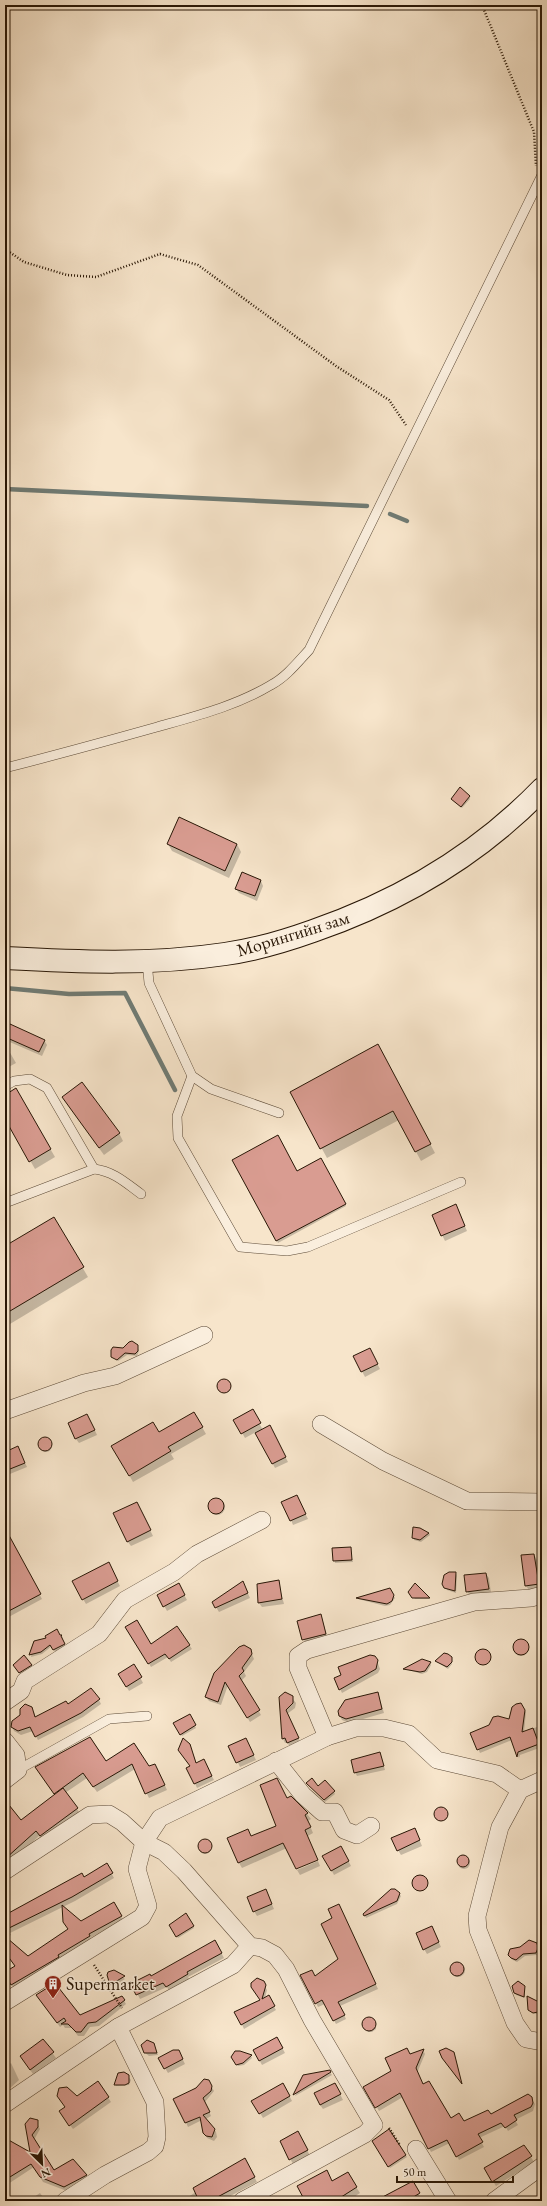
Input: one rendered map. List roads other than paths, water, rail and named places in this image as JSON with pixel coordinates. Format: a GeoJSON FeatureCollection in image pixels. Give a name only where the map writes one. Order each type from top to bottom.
{"type":"FeatureCollection","features":[{"type":"Feature","properties":{"kind":"main road","name":"Морингийн зам"},"geometry":{"type":"LineString","coordinates":[[5,958],[91,963],[147,961],[227,954],[278,942],[338,923],[383,903],[430,879],[474,850],[520,812],[542,789]]}},
{"type":"Feature","properties":{"kind":"street"},"geometry":{"type":"LineString","coordinates":[[5,1411],[84,1383],[115,1376],[204,1335]]}},
{"type":"Feature","properties":{"kind":"street"},"geometry":{"type":"LineString","coordinates":[[321,1424],[383,1461],[467,1500],[542,1502]]}},
{"type":"Feature","properties":{"kind":"street"},"geometry":{"type":"LineString","coordinates":[[5,1702],[21,1691],[25,1681],[99,1634],[125,1600],[174,1572],[197,1554],[262,1520]]}},
{"type":"Feature","properties":{"kind":"street"},"geometry":{"type":"LineString","coordinates":[[327,1737],[298,1668],[298,1656],[302,1653],[368,1631],[474,1602],[542,1596]]}},
{"type":"Feature","properties":{"kind":"street"},"geometry":{"type":"LineString","coordinates":[[5,2002],[142,1917],[148,1906],[137,1869],[144,1842],[160,1818],[276,1760],[327,1737],[356,1728],[384,1728],[409,1734],[437,1760],[497,1774],[520,1790]]}},
{"type":"Feature","properties":{"kind":"street"},"geometry":{"type":"LineString","coordinates":[[5,1741],[16,1755],[11,1775]]}},
{"type":"Feature","properties":{"kind":"street"},"geometry":{"type":"LineString","coordinates":[[276,1760],[303,1795],[322,1812],[335,1812],[344,1830],[357,1835],[371,1826]]}},
{"type":"Feature","properties":{"kind":"street"},"geometry":{"type":"LineString","coordinates":[[542,1780],[520,1790],[500,1827],[477,1916],[478,1930],[515,2023],[526,2039],[542,2042]]}},
{"type":"Feature","properties":{"kind":"street"},"geometry":{"type":"LineString","coordinates":[[5,1870],[90,1815],[109,1814],[122,1822],[144,1842],[164,1852],[184,1871],[250,1946],[262,1948],[275,1955],[286,1969],[312,2020],[374,2125],[365,2134],[242,2201]]}},
{"type":"Feature","properties":{"kind":"street"},"geometry":{"type":"LineString","coordinates":[[5,2104],[124,2024],[233,1965],[250,1946]]}},
{"type":"Feature","properties":{"kind":"street"},"geometry":{"type":"LineString","coordinates":[[65,2201],[105,2175],[148,2152],[155,2146],[157,2137],[155,2102],[124,2024]]}},
{"type":"Feature","properties":{"kind":"street"},"geometry":{"type":"LineString","coordinates":[[416,2149],[448,2201]]}},
{"type":"Feature","properties":{"kind":"street"},"geometry":{"type":"LineString","coordinates":[[494,2201],[542,2166]]}},
{"type":"Feature","properties":{"kind":"lane"},"geometry":{"type":"LineString","coordinates":[[5,768],[72,751],[218,709],[256,694],[272,685],[290,670],[309,650],[542,175]]}},
{"type":"Feature","properties":{"kind":"lane"},"geometry":{"type":"LineString","coordinates":[[147,961],[149,983],[192,1076],[211,1089],[279,1113]]}},
{"type":"Feature","properties":{"kind":"lane"},"geometry":{"type":"LineString","coordinates":[[192,1076],[178,1116],[178,1138],[240,1247],[287,1251],[308,1247],[461,1182]]}},
{"type":"Feature","properties":{"kind":"lane"},"geometry":{"type":"LineString","coordinates":[[5,1086],[14,1081],[30,1079],[47,1088],[94,1168]]}},
{"type":"Feature","properties":{"kind":"lane"},"geometry":{"type":"LineString","coordinates":[[5,1203],[94,1168],[105,1170],[116,1175],[141,1194]]}},
{"type":"Feature","properties":{"kind":"lane"},"geometry":{"type":"LineString","coordinates":[[11,1775],[109,1719],[147,1716]]}},
{"type":"Feature","properties":{"kind":"waterway"},"geometry":{"type":"LineString","coordinates":[[5,489],[367,506]]}},
{"type":"Feature","properties":{"kind":"waterway"},"geometry":{"type":"LineString","coordinates":[[390,514],[407,521]]}},
{"type":"Feature","properties":{"kind":"waterway"},"geometry":{"type":"LineString","coordinates":[[5,988],[69,994],[125,993],[175,1090]]}},
{"type":"Feature","properties":{"kind":"place","name":"Supermarket"},"geometry":{"type":"Point","coordinates":[53,1999]}}]}
